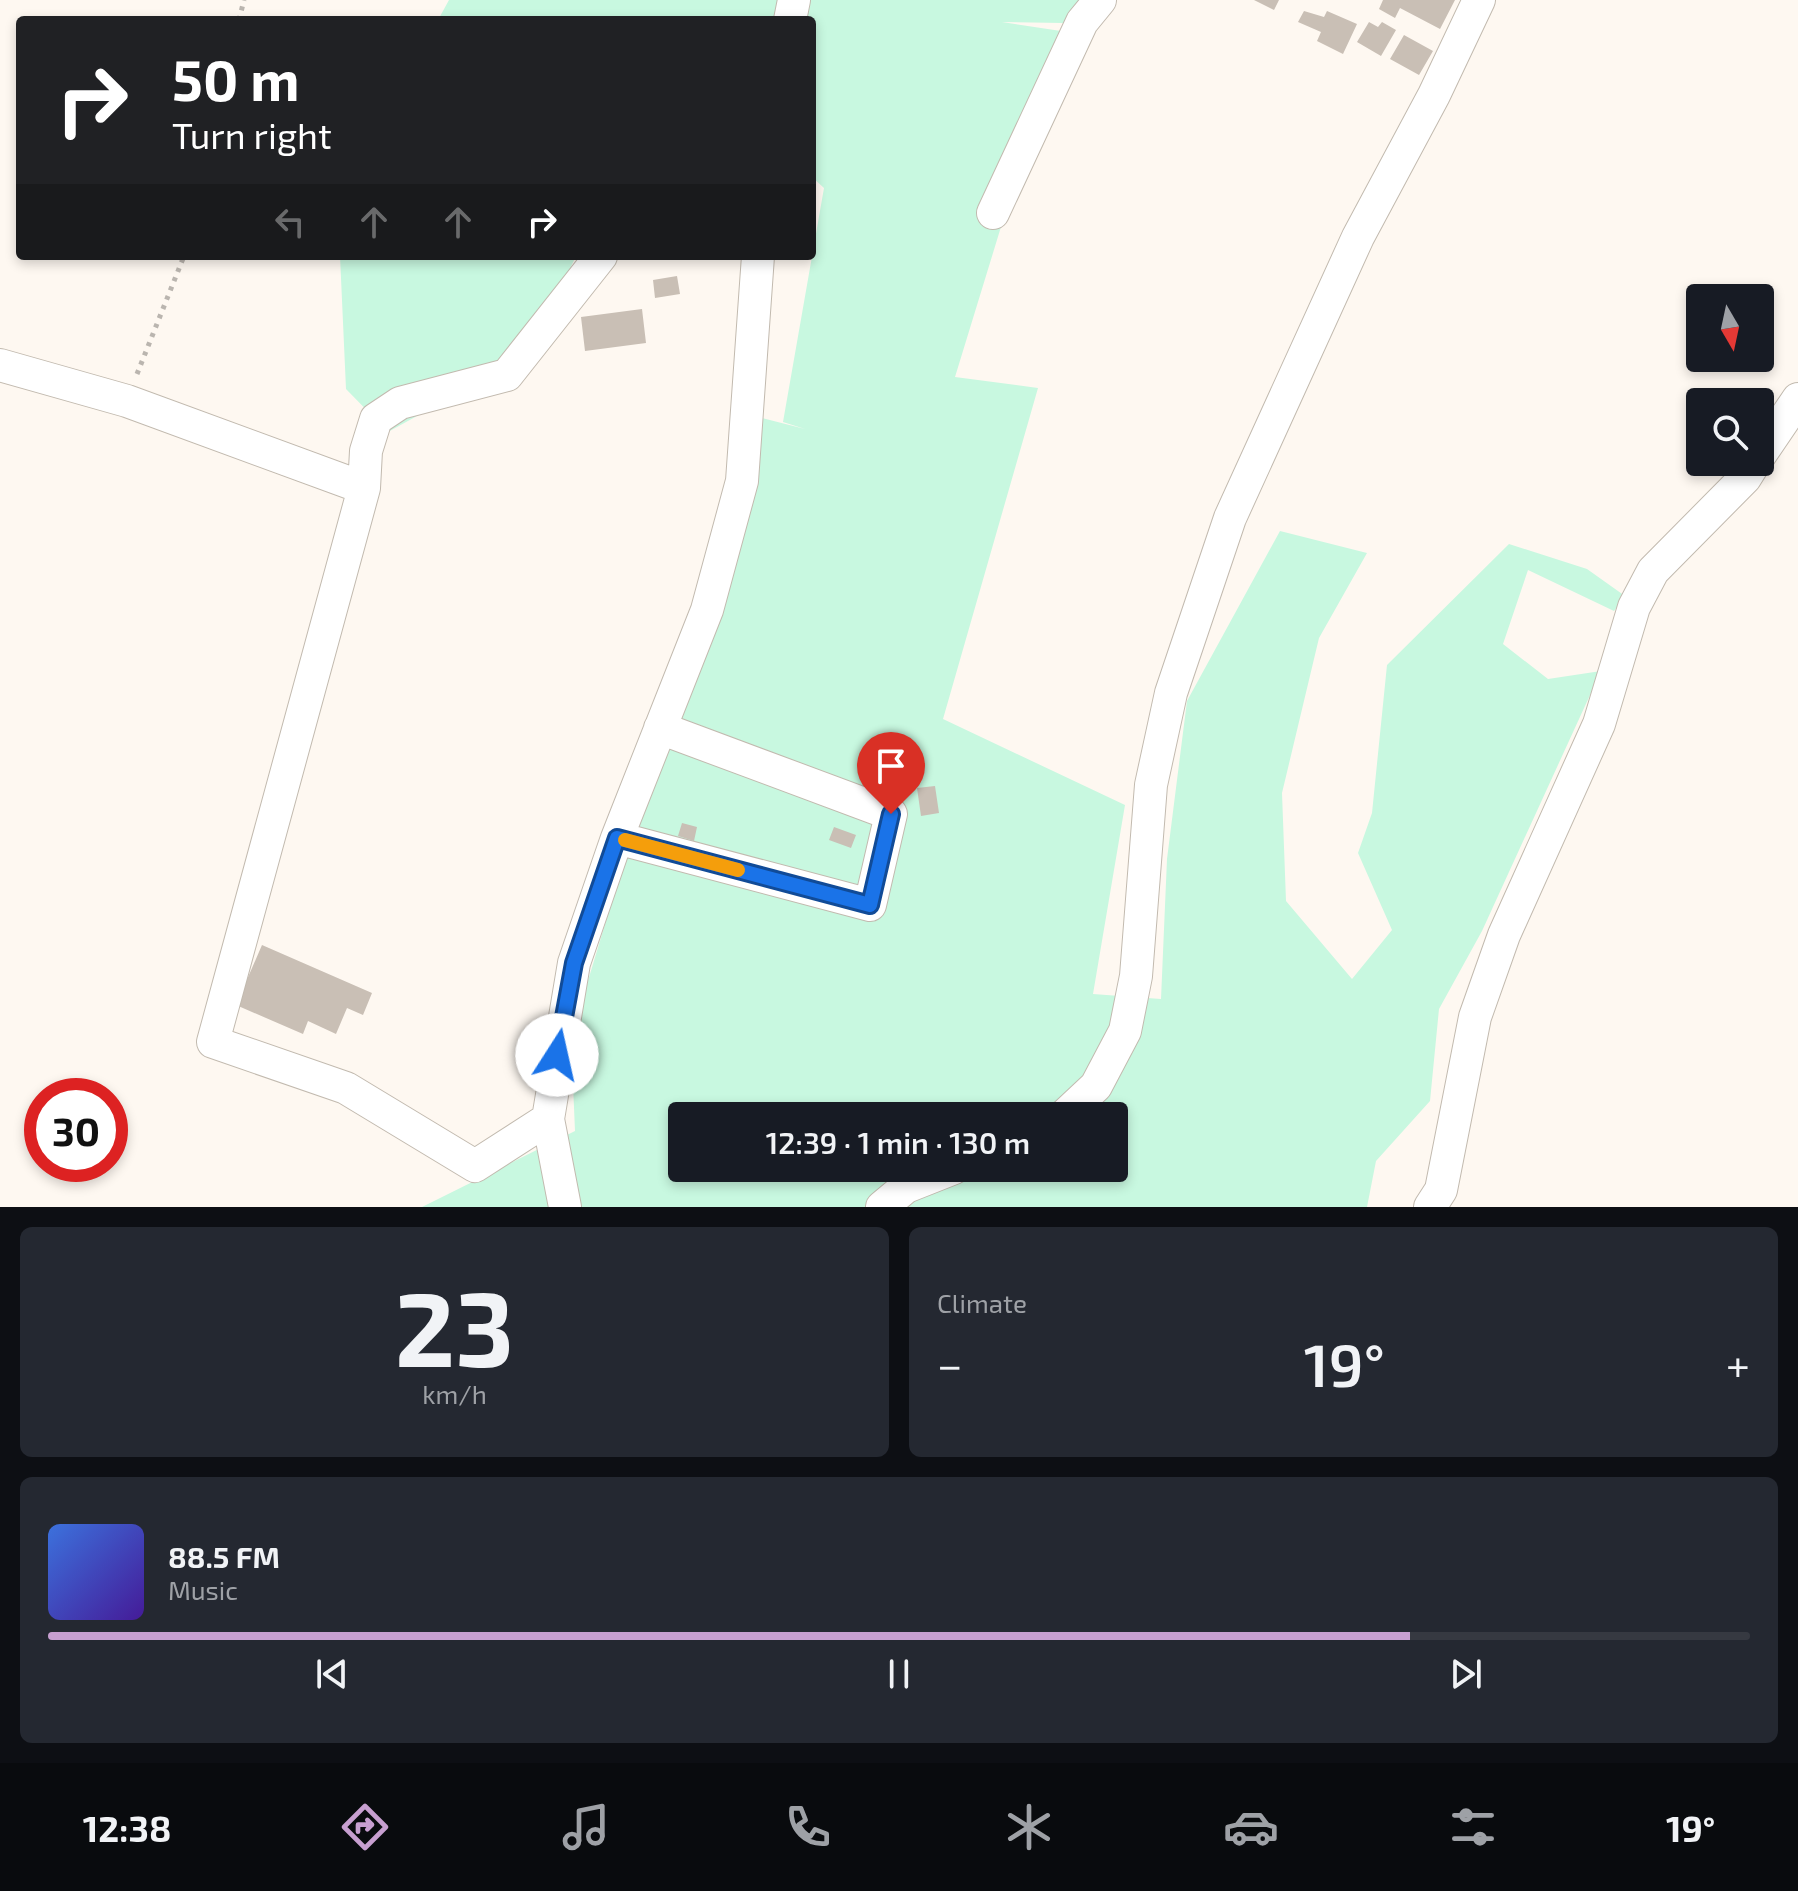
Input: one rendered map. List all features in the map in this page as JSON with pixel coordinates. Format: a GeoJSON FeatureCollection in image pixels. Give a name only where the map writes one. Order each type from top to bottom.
{"type":"FeatureCollection","features":[{"type":"Feature","properties":{"kind":"street"},"geometry":{"type":"LineString","coordinates":[[993,213],[1082,22],[1100,0]]}},
{"type":"Feature","properties":{"kind":"street"},"geometry":{"type":"LineString","coordinates":[[1079,1102],[1096,1086],[1125,1031],[1136,976],[1151,785],[1171,693],[1230,518],[1358,237],[1434,95],[1479,0]]}},
{"type":"Feature","properties":{"kind":"street"},"geometry":{"type":"LineString","coordinates":[[548,1119],[475,1166],[346,1088],[213,1042],[364,488],[366,451],[376,419],[400,403],[507,375],[598,260]]}},
{"type":"Feature","properties":{"kind":"street"},"geometry":{"type":"LineString","coordinates":[[565,1207],[548,1119],[574,963],[617,838],[707,610],[742,481],[758,260]]}},
{"type":"Feature","properties":{"kind":"street"},"geometry":{"type":"LineString","coordinates":[[0,365],[127,401],[364,488]]}},
{"type":"Feature","properties":{"kind":"street"},"geometry":{"type":"LineString","coordinates":[[1774,434],[1798,399]]}},
{"type":"Feature","properties":{"kind":"street"},"geometry":{"type":"LineString","coordinates":[[1430,1207],[1441,1190],[1475,1017],[1504,935],[1599,724],[1634,607],[1653,571],[1746,476]]}},
{"type":"Feature","properties":{"kind":"street"},"geometry":{"type":"LineString","coordinates":[[617,838],[870,905],[891,814],[660,728]]}},
{"type":"Feature","properties":{"kind":"street"},"geometry":{"type":"LineString","coordinates":[[882,1207],[906,1187],[919,1182]]}},
{"type":"Feature","properties":{"kind":"path"},"geometry":{"type":"LineString","coordinates":[[127,401],[182,260]]}},
{"type":"Feature","properties":{"kind":"green space"},"geometry":{"type":"Polygon","coordinates":[[[449,0],[1086,0],[1063,23],[1002,22],[1061,31],[955,377],[1038,388],[943,719],[1125,805],[1093,994],[1161,999],[1167,859],[1187,701],[1280,531],[1367,553],[1319,638],[1282,793],[1286,901],[1352,979],[1392,930],[1358,853],[1372,813],[1387,665],[1509,544],[1587,569],[1625,596],[1614,611],[1528,570],[1503,644],[1548,679],[1601,671],[1482,931],[1439,1009],[1430,1101],[1376,1161],[1367,1207],[422,1207],[575,1131],[571,1037],[758,417],[805,429],[783,422],[811,260],[816,260],[816,234],[824,188],[816,181],[816,16],[440,16],[449,0]]]}},
{"type":"Feature","properties":{"kind":"green space"},"geometry":{"type":"Polygon","coordinates":[[[340,260],[574,260],[529,354],[388,432],[346,389],[340,260]]]}},
{"type":"Feature","properties":{"kind":"building"},"geometry":{"type":"Polygon","coordinates":[[[1254,0],[1279,0],[1274,10],[1254,0]]]}},
{"type":"Feature","properties":{"kind":"building"},"geometry":{"type":"Polygon","coordinates":[[[1383,0],[1455,0],[1440,29],[1400,8],[1395,18],[1379,9],[1383,0]]]}},
{"type":"Feature","properties":{"kind":"building"},"geometry":{"type":"Polygon","coordinates":[[[1304,11],[1324,17],[1327,11],[1357,24],[1343,54],[1317,41],[1321,32],[1298,22],[1304,11]]]}},
{"type":"Feature","properties":{"kind":"building"},"geometry":{"type":"Polygon","coordinates":[[[1369,22],[1378,27],[1382,22],[1396,30],[1381,56],[1357,42],[1369,22]]]}},
{"type":"Feature","properties":{"kind":"building"},"geometry":{"type":"Polygon","coordinates":[[[1404,35],[1433,51],[1419,75],[1390,59],[1404,35]]]}},
{"type":"Feature","properties":{"kind":"building"},"geometry":{"type":"Polygon","coordinates":[[[677,276],[680,294],[655,298],[653,280],[677,276]]]}},
{"type":"Feature","properties":{"kind":"building"},"geometry":{"type":"Polygon","coordinates":[[[642,309],[646,343],[585,351],[581,317],[642,309]]]}},
{"type":"Feature","properties":{"kind":"building"},"geometry":{"type":"Polygon","coordinates":[[[894,766],[912,771],[904,797],[887,792],[894,766]]]}},
{"type":"Feature","properties":{"kind":"building"},"geometry":{"type":"Polygon","coordinates":[[[935,786],[939,813],[921,816],[917,788],[935,786]]]}},
{"type":"Feature","properties":{"kind":"building"},"geometry":{"type":"Polygon","coordinates":[[[682,823],[697,827],[694,841],[678,836],[682,823]]]}},
{"type":"Feature","properties":{"kind":"building"},"geometry":{"type":"Polygon","coordinates":[[[834,827],[856,835],[851,848],[829,840],[834,827]]]}},
{"type":"Feature","properties":{"kind":"building"},"geometry":{"type":"Polygon","coordinates":[[[262,945],[372,993],[363,1015],[347,1008],[336,1034],[308,1021],[303,1034],[236,1005],[262,945]]]}},
{"type":"Feature","properties":{"kind":"slow traffic"},"geometry":{"type":"LineString","coordinates":[[625,840],[738,870]]}},
{"type":"Feature","properties":{"kind":"route"},"geometry":{"type":"LineString","coordinates":[[557,1055],[574,963],[617,838],[870,905],[891,814]]}}]}
